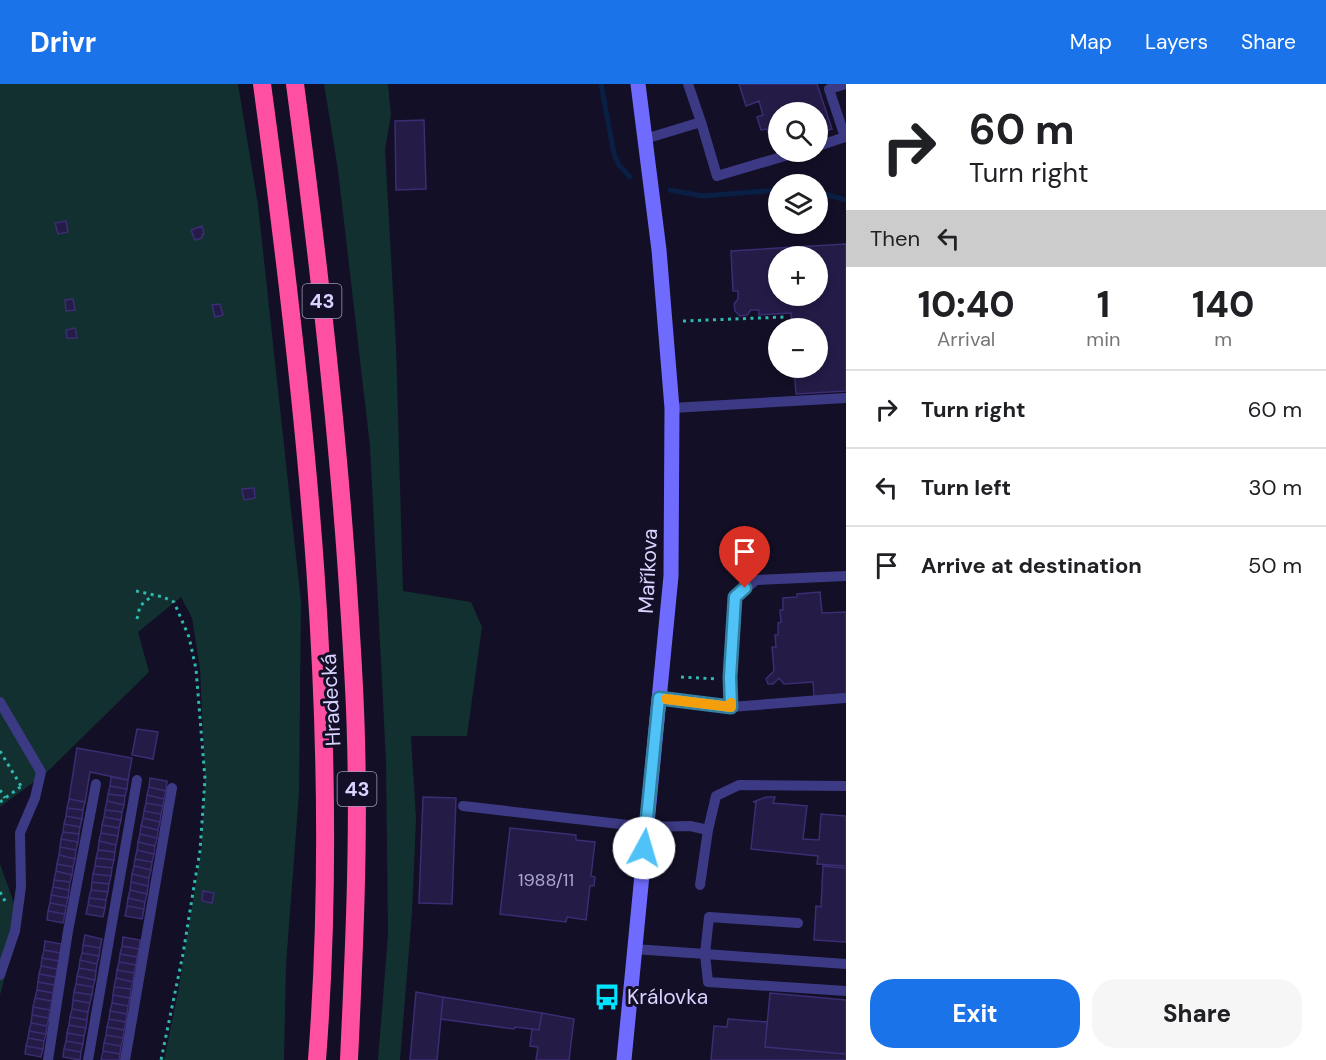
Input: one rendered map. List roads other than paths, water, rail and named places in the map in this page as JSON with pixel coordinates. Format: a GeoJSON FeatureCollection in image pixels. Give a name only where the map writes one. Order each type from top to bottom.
{"type":"FeatureCollection","features":[{"type":"Feature","properties":{"kind":"highway","name":"43"},"geometry":{"type":"LineString","coordinates":[[262,84],[293,332],[318,611],[324,756],[325,885],[317,1060]]}},
{"type":"Feature","properties":{"kind":"highway","name":"Hradecká"},"geometry":{"type":"LineString","coordinates":[[295,84],[325,327],[344,519],[356,738],[357,867],[349,1060]]}},
{"type":"Feature","properties":{"kind":"street","name":"Maříkova"},"geometry":{"type":"LineString","coordinates":[[624,1060],[671,576],[672,408],[659,250],[638,84]]}},
{"type":"Feature","properties":{"kind":"lane"},"geometry":{"type":"LineString","coordinates":[[688,84],[717,176],[768,161]]}},
{"type":"Feature","properties":{"kind":"lane"},"geometry":{"type":"LineString","coordinates":[[828,143],[845,137],[830,89],[846,84]]}},
{"type":"Feature","properties":{"kind":"lane"},"geometry":{"type":"LineString","coordinates":[[645,139],[701,122]]}},
{"type":"Feature","properties":{"kind":"lane"},"geometry":{"type":"LineString","coordinates":[[672,408],[846,399]]}},
{"type":"Feature","properties":{"kind":"lane"},"geometry":{"type":"LineString","coordinates":[[731,707],[730,680],[735,597],[756,580],[846,576]]}},
{"type":"Feature","properties":{"kind":"lane"},"geometry":{"type":"LineString","coordinates":[[659,698],[731,707],[846,698]]}},
{"type":"Feature","properties":{"kind":"lane"},"geometry":{"type":"LineString","coordinates":[[0,702],[41,772],[35,798],[20,833],[21,887],[16,923],[0,975]]}},
{"type":"Feature","properties":{"kind":"lane"},"geometry":{"type":"LineString","coordinates":[[88,1060],[137,780]]}},
{"type":"Feature","properties":{"kind":"lane"},"geometry":{"type":"LineString","coordinates":[[48,1060],[96,784]]}},
{"type":"Feature","properties":{"kind":"lane"},"geometry":{"type":"LineString","coordinates":[[700,885],[708,830],[716,796],[740,785],[846,786]]}},
{"type":"Feature","properties":{"kind":"lane"},"geometry":{"type":"LineString","coordinates":[[124,1060],[172,788]]}},
{"type":"Feature","properties":{"kind":"lane"},"geometry":{"type":"LineString","coordinates":[[463,806],[646,827],[690,826],[708,830]]}},
{"type":"Feature","properties":{"kind":"lane"},"geometry":{"type":"LineString","coordinates":[[798,923],[710,916],[705,954],[708,981],[846,991]]}},
{"type":"Feature","properties":{"kind":"lane"},"geometry":{"type":"LineString","coordinates":[[634,948],[846,964]]}},
{"type":"Feature","properties":{"kind":"lane"},"geometry":{"type":"LineString","coordinates":[[310,1060],[320,1022]]}},
{"type":"Feature","properties":{"kind":"waterway"},"geometry":{"type":"LineString","coordinates":[[601,84],[614,154],[619,165],[630,177]]}},
{"type":"Feature","properties":{"kind":"waterway"},"geometry":{"type":"LineString","coordinates":[[670,190],[703,196],[768,191]]}},
{"type":"Feature","properties":{"kind":"waterway"},"geometry":{"type":"LineString","coordinates":[[828,195],[846,200]]}},
{"type":"Feature","properties":{"kind":"place","name":"Královka"},"geometry":{"type":"Point","coordinates":[607,997]}}]}
